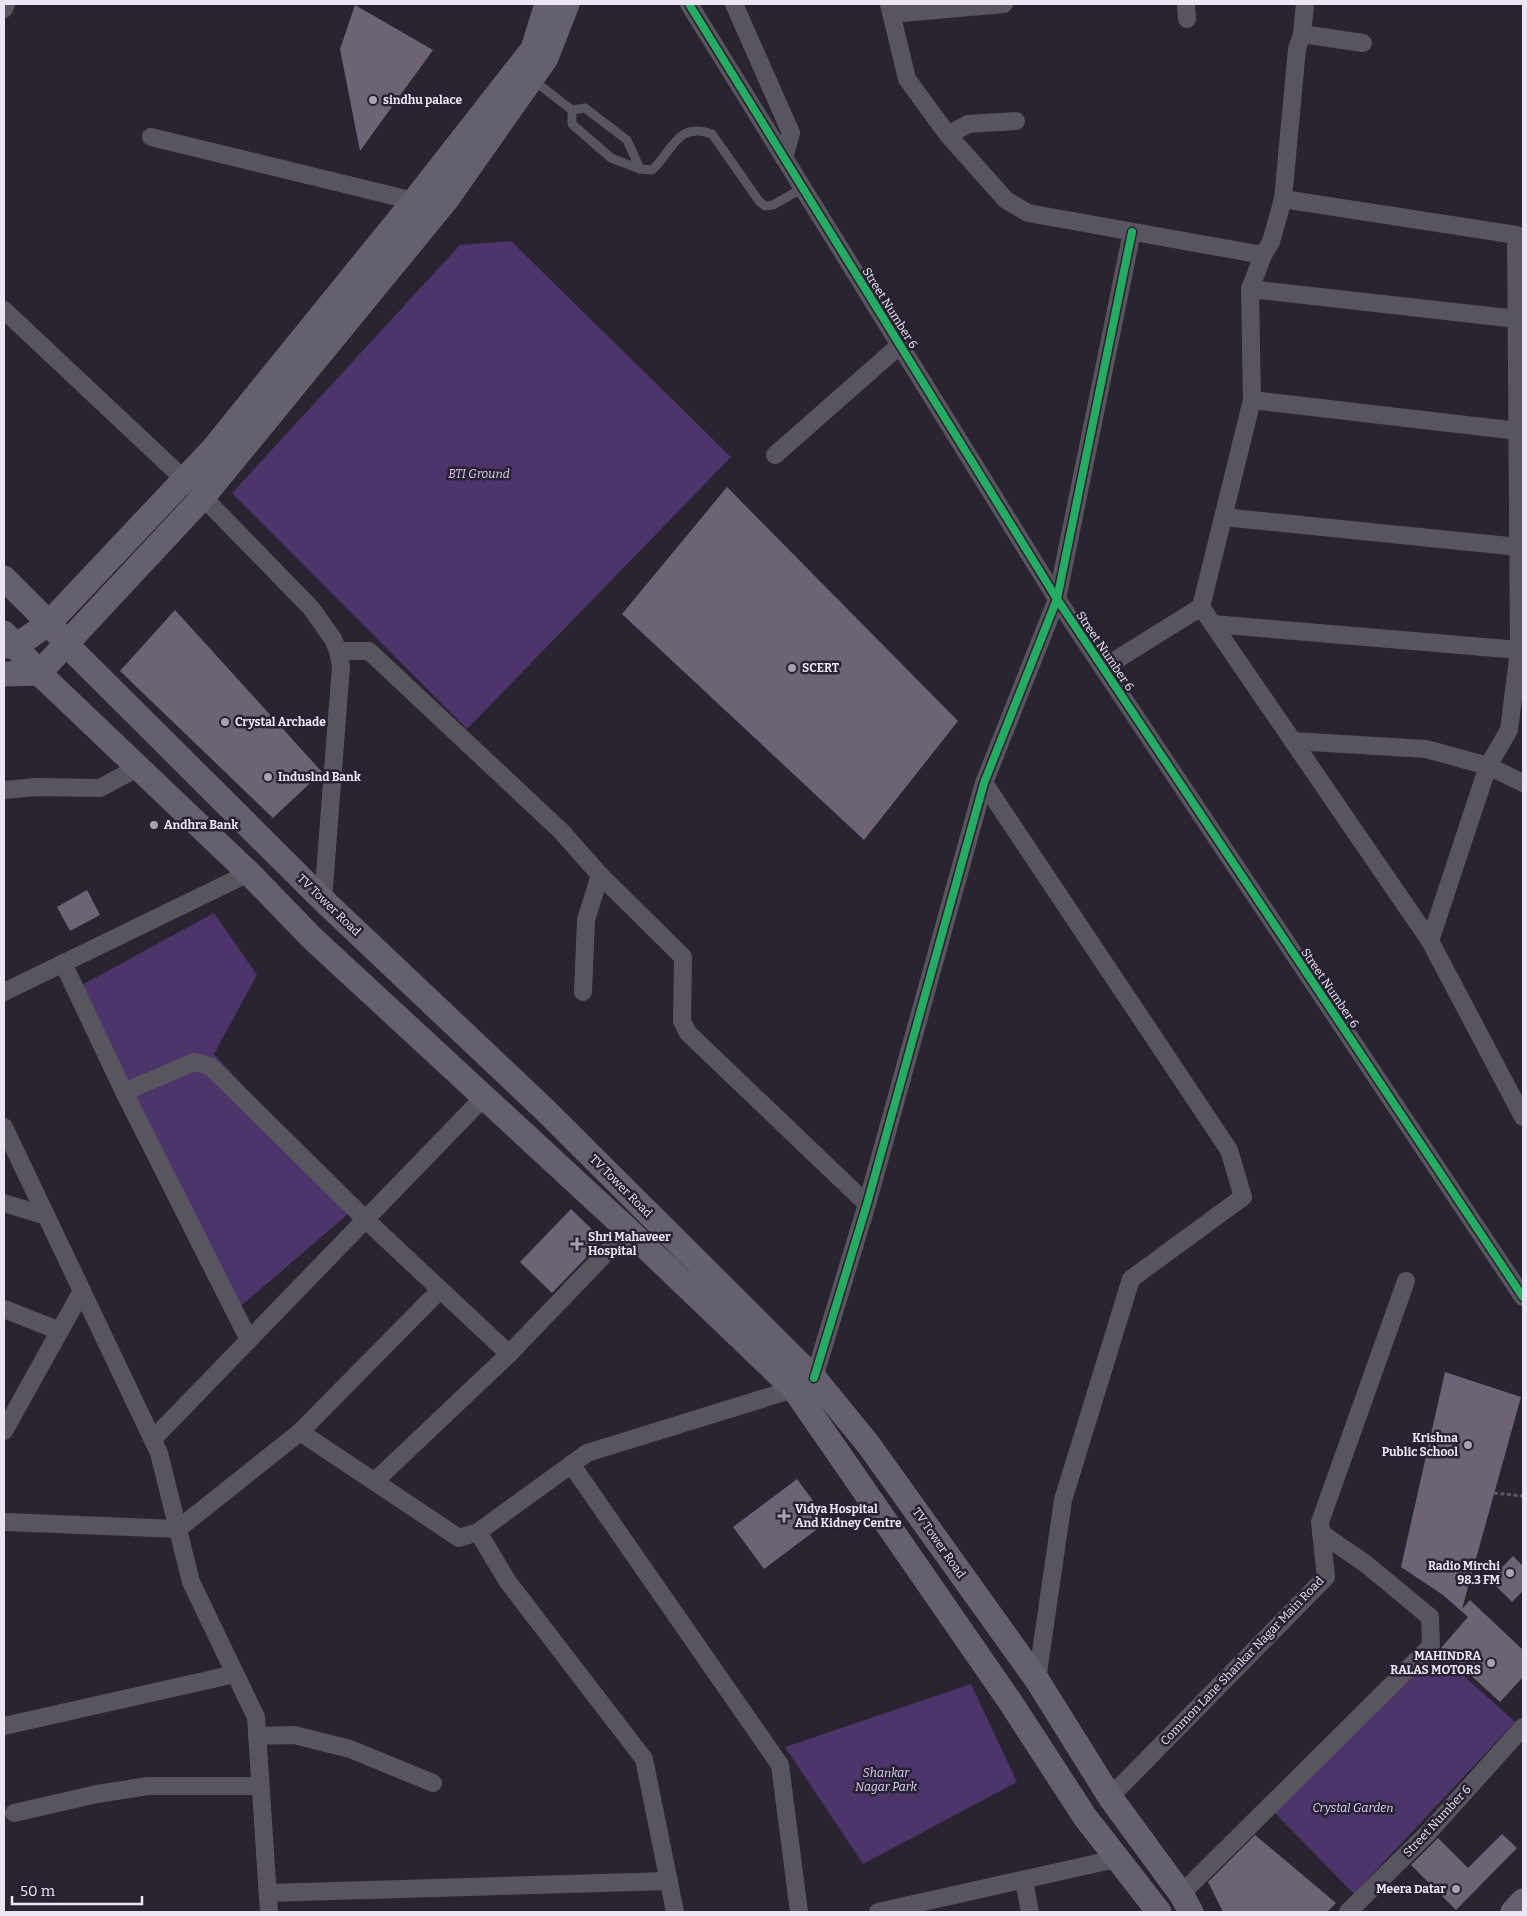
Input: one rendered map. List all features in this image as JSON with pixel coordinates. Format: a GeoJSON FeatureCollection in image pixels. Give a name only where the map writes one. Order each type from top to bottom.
{"type":"FeatureCollection","features":[{"type":"Feature","properties":{"kind":"main road"},"geometry":{"type":"LineString","coordinates":[[8,642],[49,623],[185,480],[414,200],[533,49],[547,4]]}},
{"type":"Feature","properties":{"kind":"main road"},"geometry":{"type":"LineString","coordinates":[[4,674],[39,673],[203,497],[447,199],[546,58],[567,4]]}},
{"type":"Feature","properties":{"kind":"main road"},"geometry":{"type":"LineString","coordinates":[[301,337],[321,354]]}},
{"type":"Feature","properties":{"kind":"main road","name":"TV Tower Road"},"geometry":{"type":"LineString","coordinates":[[4,578],[49,623],[67,645],[323,900],[545,1110],[804,1384],[1085,1817],[1159,1912]]}},
{"type":"Feature","properties":{"kind":"main road","name":"TV Tower Road"},"geometry":{"type":"LineString","coordinates":[[8,642],[249,873],[312,938],[628,1230],[804,1384],[868,1444],[1037,1680],[1110,1797],[1186,1903]]}},
{"type":"Feature","properties":{"kind":"main road"},"geometry":{"type":"LineString","coordinates":[[1513,1912],[1523,1901]]}},
{"type":"Feature","properties":{"kind":"street"},"geometry":{"type":"LineString","coordinates":[[4,9],[6,4]]}},
{"type":"Feature","properties":{"kind":"street","name":"Street Number 6"},"geometry":{"type":"LineString","coordinates":[[688,4],[1057,599],[1523,1297]]}},
{"type":"Feature","properties":{"kind":"street"},"geometry":{"type":"LineString","coordinates":[[734,4],[791,132],[784,158]]}},
{"type":"Feature","properties":{"kind":"street"},"geometry":{"type":"LineString","coordinates":[[1004,4],[890,9],[907,79],[948,135],[1006,200],[1028,213],[1263,255]]}},
{"type":"Feature","properties":{"kind":"street"},"geometry":{"type":"LineString","coordinates":[[1103,668],[1201,607],[1252,400],[1250,289],[1263,255],[1271,242],[1283,199],[1297,49],[1302,34],[1304,4]]}},
{"type":"Feature","properties":{"kind":"street"},"geometry":{"type":"LineString","coordinates":[[1302,34],[1363,43]]}},
{"type":"Feature","properties":{"kind":"street"},"geometry":{"type":"LineString","coordinates":[[948,135],[968,124],[1016,121]]}},
{"type":"Feature","properties":{"kind":"street"},"geometry":{"type":"LineString","coordinates":[[151,137],[414,200]]}},
{"type":"Feature","properties":{"kind":"street"},"geometry":{"type":"LineString","coordinates":[[1283,199],[1520,236],[1517,319],[1520,345],[1518,430],[1519,650],[1509,730],[1488,766],[1430,941]]}},
{"type":"Feature","properties":{"kind":"street"},"geometry":{"type":"LineString","coordinates":[[300,1432],[459,1538],[478,1532],[587,1453],[804,1384],[867,1204],[984,784],[1057,599],[1132,232]]}},
{"type":"Feature","properties":{"kind":"street"},"geometry":{"type":"LineString","coordinates":[[1250,289],[1517,319]]}},
{"type":"Feature","properties":{"kind":"street"},"geometry":{"type":"LineString","coordinates":[[4,310],[203,497],[311,608],[338,651],[341,666],[323,900]]}},
{"type":"Feature","properties":{"kind":"street"},"geometry":{"type":"LineString","coordinates":[[775,455],[900,345]]}},
{"type":"Feature","properties":{"kind":"street"},"geometry":{"type":"LineString","coordinates":[[1252,400],[1518,430]]}},
{"type":"Feature","properties":{"kind":"street"},"geometry":{"type":"LineString","coordinates":[[1223,517],[1519,547]]}},
{"type":"Feature","properties":{"kind":"street"},"geometry":{"type":"LineString","coordinates":[[1201,607],[1430,941],[1523,1117]]}},
{"type":"Feature","properties":{"kind":"street"},"geometry":{"type":"LineString","coordinates":[[1213,624],[1519,650]]}},
{"type":"Feature","properties":{"kind":"street"},"geometry":{"type":"LineString","coordinates":[[338,651],[369,651],[561,831],[600,875],[684,957],[682,1021],[688,1033],[867,1204]]}},
{"type":"Feature","properties":{"kind":"street"},"geometry":{"type":"LineString","coordinates":[[1293,741],[1426,749],[1488,766],[1523,783]]}},
{"type":"Feature","properties":{"kind":"street"},"geometry":{"type":"LineString","coordinates":[[4,790],[36,787],[100,788],[139,767]]}},
{"type":"Feature","properties":{"kind":"street"},"geometry":{"type":"LineString","coordinates":[[984,784],[1229,1150],[1243,1197],[1131,1279],[1063,1500],[1037,1680]]}},
{"type":"Feature","properties":{"kind":"street"},"geometry":{"type":"LineString","coordinates":[[4,992],[249,873]]}},
{"type":"Feature","properties":{"kind":"street"},"geometry":{"type":"LineString","coordinates":[[583,992],[586,920],[600,875]]}},
{"type":"Feature","properties":{"kind":"street"},"geometry":{"type":"LineString","coordinates":[[63,963],[124,1092],[249,1340]]}},
{"type":"Feature","properties":{"kind":"street"},"geometry":{"type":"LineString","coordinates":[[124,1092],[194,1062],[210,1066],[365,1219],[509,1354]]}},
{"type":"Feature","properties":{"kind":"street"},"geometry":{"type":"LineString","coordinates":[[153,1439],[484,1097]]}},
{"type":"Feature","properties":{"kind":"street"},"geometry":{"type":"LineString","coordinates":[[4,1127],[8,1146],[46,1216],[159,1453],[191,1582],[256,1717],[269,1912]]}},
{"type":"Feature","properties":{"kind":"street"},"geometry":{"type":"LineString","coordinates":[[4,1203],[46,1216]]}},
{"type":"Feature","properties":{"kind":"street"},"geometry":{"type":"LineString","coordinates":[[375,1481],[509,1354],[628,1230]]}},
{"type":"Feature","properties":{"kind":"street","name":"Common Lane Shankar Nagar Main Road"},"geometry":{"type":"LineString","coordinates":[[1110,1797],[1326,1577],[1320,1522],[1406,1281]]}},
{"type":"Feature","properties":{"kind":"street"},"geometry":{"type":"LineString","coordinates":[[6,1522],[178,1529],[300,1432],[440,1290]]}},
{"type":"Feature","properties":{"kind":"street"},"geometry":{"type":"LineString","coordinates":[[4,1431],[82,1291]]}},
{"type":"Feature","properties":{"kind":"street"},"geometry":{"type":"LineString","coordinates":[[4,1309],[60,1331]]}},
{"type":"Feature","properties":{"kind":"street"},"geometry":{"type":"LineString","coordinates":[[571,1464],[780,1765],[799,1912]]}},
{"type":"Feature","properties":{"kind":"street"},"geometry":{"type":"LineString","coordinates":[[478,1532],[508,1582],[644,1759],[675,1912]]}},
{"type":"Feature","properties":{"kind":"street"},"geometry":{"type":"LineString","coordinates":[[1186,1903],[1431,1646],[1430,1616],[1366,1564],[1321,1533]]}},
{"type":"Feature","properties":{"kind":"street"},"geometry":{"type":"LineString","coordinates":[[4,1726],[235,1674]]}},
{"type":"Feature","properties":{"kind":"street","name":"Street Number 6"},"geometry":{"type":"LineString","coordinates":[[1348,1912],[1427,1834],[1523,1727]]}},
{"type":"Feature","properties":{"kind":"street"},"geometry":{"type":"LineString","coordinates":[[257,1736],[294,1735],[350,1749],[433,1783]]}},
{"type":"Feature","properties":{"kind":"street"},"geometry":{"type":"LineString","coordinates":[[14,1812],[97,1794],[148,1786],[260,1786]]}},
{"type":"Feature","properties":{"kind":"street"},"geometry":{"type":"LineString","coordinates":[[878,1912],[1116,1859]]}},
{"type":"Feature","properties":{"kind":"street"},"geometry":{"type":"LineString","coordinates":[[268,1893],[669,1881]]}},
{"type":"Feature","properties":{"kind":"street"},"geometry":{"type":"LineString","coordinates":[[1024,1881],[1030,1912]]}},
{"type":"Feature","properties":{"kind":"lane"},"geometry":{"type":"LineString","coordinates":[[531,79],[572,110],[585,108],[627,140],[640,169]]}},
{"type":"Feature","properties":{"kind":"lane"},"geometry":{"type":"LineString","coordinates":[[572,110],[572,124],[611,158],[640,169],[652,170],[661,162],[676,138],[689,130],[701,130],[712,134],[759,201],[765,206],[774,205],[803,188]]}},
{"type":"Feature","properties":{"kind":"path"},"geometry":{"type":"LineString","coordinates":[[1494,1493],[1523,1496]]}},
{"type":"Feature","properties":{"kind":"green space","name":"BTI Ground"},"geometry":{"type":"Polygon","coordinates":[[[511,241],[731,457],[467,729],[232,493],[460,245],[511,241]]]}},
{"type":"Feature","properties":{"kind":"green space"},"geometry":{"type":"Polygon","coordinates":[[[214,913],[257,975],[214,1054],[355,1208],[241,1306],[133,1105],[82,985],[214,913]]]}},
{"type":"Feature","properties":{"kind":"green space","name":"Crystal Garden"},"geometry":{"type":"Polygon","coordinates":[[[1431,1646],[1515,1722],[1354,1894],[1274,1812],[1431,1646]]]}},
{"type":"Feature","properties":{"kind":"green space","name":"Shankar Nagar Park"},"geometry":{"type":"Polygon","coordinates":[[[971,1684],[1017,1782],[863,1864],[785,1747],[971,1684]]]}},
{"type":"Feature","properties":{"kind":"building","name":"sindhu palace"},"geometry":{"type":"Polygon","coordinates":[[[355,5],[433,50],[360,151],[340,49],[355,5]]]}},
{"type":"Feature","properties":{"kind":"building","name":"SCERT"},"geometry":{"type":"Polygon","coordinates":[[[727,487],[958,721],[864,840],[622,614],[727,487]]]}},
{"type":"Feature","properties":{"kind":"building","name":"Crystal Archade"},"geometry":{"type":"Polygon","coordinates":[[[175,610],[322,772],[273,818],[120,671],[175,610]]]}},
{"type":"Feature","properties":{"kind":"building"},"geometry":{"type":"Polygon","coordinates":[[[87,890],[100,915],[70,931],[57,907],[87,890]]]}},
{"type":"Feature","properties":{"kind":"building"},"geometry":{"type":"Polygon","coordinates":[[[571,1209],[603,1240],[552,1293],[520,1262],[571,1209]]]}},
{"type":"Feature","properties":{"kind":"building","name":"Krishna Public School"},"geometry":{"type":"Polygon","coordinates":[[[1445,1372],[1521,1397],[1462,1609],[1470,1600],[1523,1650],[1523,1677],[1500,1702],[1441,1648],[1468,1617],[1443,1595],[1401,1567],[1445,1372]]]}},
{"type":"Feature","properties":{"kind":"building"},"geometry":{"type":"Polygon","coordinates":[[[797,1479],[828,1521],[764,1569],[733,1527],[797,1479]]]}},
{"type":"Feature","properties":{"kind":"building","name":"Radio Mirchi 98.3 FM"},"geometry":{"type":"Polygon","coordinates":[[[1513,1556],[1523,1566],[1523,1591],[1512,1602],[1490,1580],[1513,1556]]]}},
{"type":"Feature","properties":{"kind":"building","name":"Meera Datar"},"geometry":{"type":"Polygon","coordinates":[[[1502,1834],[1517,1848],[1456,1910],[1411,1865],[1438,1838],[1468,1868],[1502,1834]]]}},
{"type":"Feature","properties":{"kind":"building"},"geometry":{"type":"Polygon","coordinates":[[[1255,1835],[1336,1903],[1327,1912],[1223,1912],[1208,1882],[1255,1835]]]}},
{"type":"Feature","properties":{"kind":"cycle path"},"geometry":{"type":"LineString","coordinates":[[689,4],[1057,599],[1523,1297]]}},
{"type":"Feature","properties":{"kind":"cycle path"},"geometry":{"type":"LineString","coordinates":[[814,1378],[867,1204],[984,783],[1057,599],[1132,232]]}},
{"type":"Feature","properties":{"kind":"place","name":"sindhu palace"},"geometry":{"type":"Point","coordinates":[373,100]}},
{"type":"Feature","properties":{"kind":"place","name":"SCERT"},"geometry":{"type":"Point","coordinates":[792,668]}},
{"type":"Feature","properties":{"kind":"place","name":"Crystal Archade"},"geometry":{"type":"Point","coordinates":[225,722]}},
{"type":"Feature","properties":{"kind":"place","name":"Induslnd Bank"},"geometry":{"type":"Point","coordinates":[268,777]}},
{"type":"Feature","properties":{"kind":"place","name":"Andhra Bank"},"geometry":{"type":"Point","coordinates":[154,825]}},
{"type":"Feature","properties":{"kind":"place","name":"Shri Mahaveer Hospital"},"geometry":{"type":"Point","coordinates":[577,1244]}},
{"type":"Feature","properties":{"kind":"place","name":"Krishna Public School"},"geometry":{"type":"Point","coordinates":[1468,1445]}},
{"type":"Feature","properties":{"kind":"place","name":"Vidya Hospital And Kidney Centre"},"geometry":{"type":"Point","coordinates":[784,1516]}},
{"type":"Feature","properties":{"kind":"place","name":"Radio Mirchi 98.3 FM"},"geometry":{"type":"Point","coordinates":[1510,1573]}},
{"type":"Feature","properties":{"kind":"place","name":"MAHINDRA RALAS MOTORS"},"geometry":{"type":"Point","coordinates":[1491,1663]}},
{"type":"Feature","properties":{"kind":"place","name":"Meera Datar"},"geometry":{"type":"Point","coordinates":[1456,1889]}}]}
